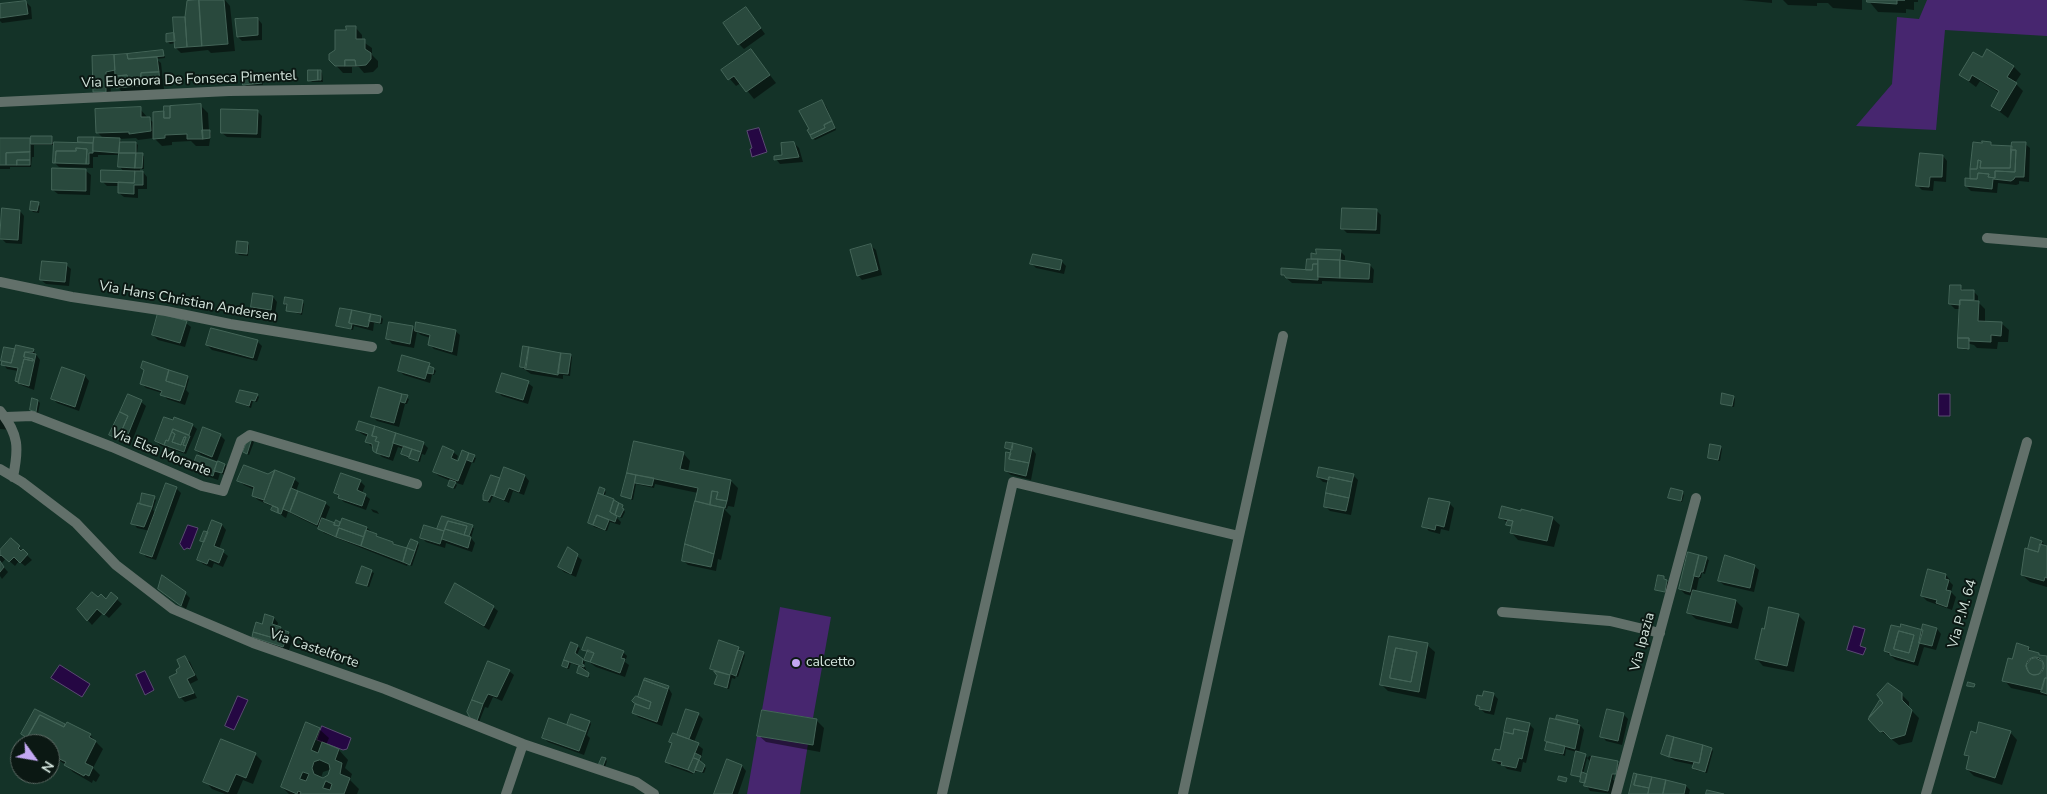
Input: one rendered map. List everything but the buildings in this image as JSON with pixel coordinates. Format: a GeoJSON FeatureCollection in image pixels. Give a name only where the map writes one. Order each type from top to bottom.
{"type":"FeatureCollection","features":[{"type":"Feature","properties":{"kind":"street","name":"Via Eleonora De Fonseca Pimentel"},"geometry":{"type":"LineString","coordinates":[[0,102],[229,91],[378,89]]}},
{"type":"Feature","properties":{"kind":"street"},"geometry":{"type":"LineString","coordinates":[[1987,238],[2047,243]]}},
{"type":"Feature","properties":{"kind":"street","name":"Via Hans Christian Andersen"},"geometry":{"type":"LineString","coordinates":[[0,282],[72,297],[166,311],[230,324],[372,347]]}},
{"type":"Feature","properties":{"kind":"street"},"geometry":{"type":"LineString","coordinates":[[1184,794],[1283,336]]}},
{"type":"Feature","properties":{"kind":"street"},"geometry":{"type":"LineString","coordinates":[[3,414],[12,424],[18,454],[13,477]]}},
{"type":"Feature","properties":{"kind":"street","name":"Via Elsa Morante"},"geometry":{"type":"LineString","coordinates":[[3,414],[32,416],[112,447],[202,486],[222,491],[242,441],[250,435],[417,484]]}},
{"type":"Feature","properties":{"kind":"street","name":"Via P.M. 64"},"geometry":{"type":"LineString","coordinates":[[1926,794],[2027,442]]}},
{"type":"Feature","properties":{"kind":"street","name":"Via Castelforte"},"geometry":{"type":"LineString","coordinates":[[0,469],[76,523],[116,565],[173,608],[253,643],[385,688],[523,744],[636,782],[654,794]]}},
{"type":"Feature","properties":{"kind":"street"},"geometry":{"type":"LineString","coordinates":[[942,794],[1013,482],[1239,536]]}},
{"type":"Feature","properties":{"kind":"street","name":"Via Ipazia"},"geometry":{"type":"LineString","coordinates":[[1616,794],[1696,498]]}},
{"type":"Feature","properties":{"kind":"street"},"geometry":{"type":"LineString","coordinates":[[1502,612],[1610,621],[1660,633]]}},
{"type":"Feature","properties":{"kind":"street"},"geometry":{"type":"LineString","coordinates":[[506,794],[523,744]]}},
{"type":"Feature","properties":{"kind":"shaded area"},"geometry":{"type":"Polygon","coordinates":[[[1927,0],[2047,0],[2047,36],[1945,30],[1936,130],[1856,126],[1892,84],[1897,17],[1919,19],[1927,0]]]}},
{"type":"Feature","properties":{"kind":"shaded area"},"geometry":{"type":"Polygon","coordinates":[[[759,128],[767,152],[752,157],[750,149],[752,148],[747,131],[759,128]]]}},
{"type":"Feature","properties":{"kind":"shaded area"},"geometry":{"type":"Polygon","coordinates":[[[1939,394],[1950,394],[1950,416],[1939,416],[1939,394]]]}},
{"type":"Feature","properties":{"kind":"shaded area"},"geometry":{"type":"Polygon","coordinates":[[[188,525],[198,528],[190,549],[184,550],[180,544],[188,525]]]}},
{"type":"Feature","properties":{"kind":"shaded area","name":"calcetto"},"geometry":{"type":"Polygon","coordinates":[[[780,607],[831,617],[813,718],[762,710],[780,607]]]}},
{"type":"Feature","properties":{"kind":"shaded area"},"geometry":{"type":"Polygon","coordinates":[[[1854,626],[1865,629],[1860,646],[1866,648],[1863,655],[1847,650],[1854,626]]]}},
{"type":"Feature","properties":{"kind":"shaded area"},"geometry":{"type":"Polygon","coordinates":[[[60,665],[90,684],[82,697],[51,678],[60,665]]]}},
{"type":"Feature","properties":{"kind":"shaded area"},"geometry":{"type":"Polygon","coordinates":[[[145,671],[154,690],[145,695],[136,675],[145,671]]]}},
{"type":"Feature","properties":{"kind":"shaded area"},"geometry":{"type":"Polygon","coordinates":[[[238,696],[248,700],[234,730],[225,726],[238,696]]]}},
{"type":"Feature","properties":{"kind":"shaded area"},"geometry":{"type":"Polygon","coordinates":[[[322,726],[351,738],[347,749],[343,750],[317,740],[322,726]]]}},
{"type":"Feature","properties":{"kind":"shaded area"},"geometry":{"type":"Polygon","coordinates":[[[757,736],[808,744],[800,794],[747,794],[757,736]]]}},
{"type":"Feature","properties":{"kind":"place","name":"calcetto"},"geometry":{"type":"Point","coordinates":[796,663]}}]}
